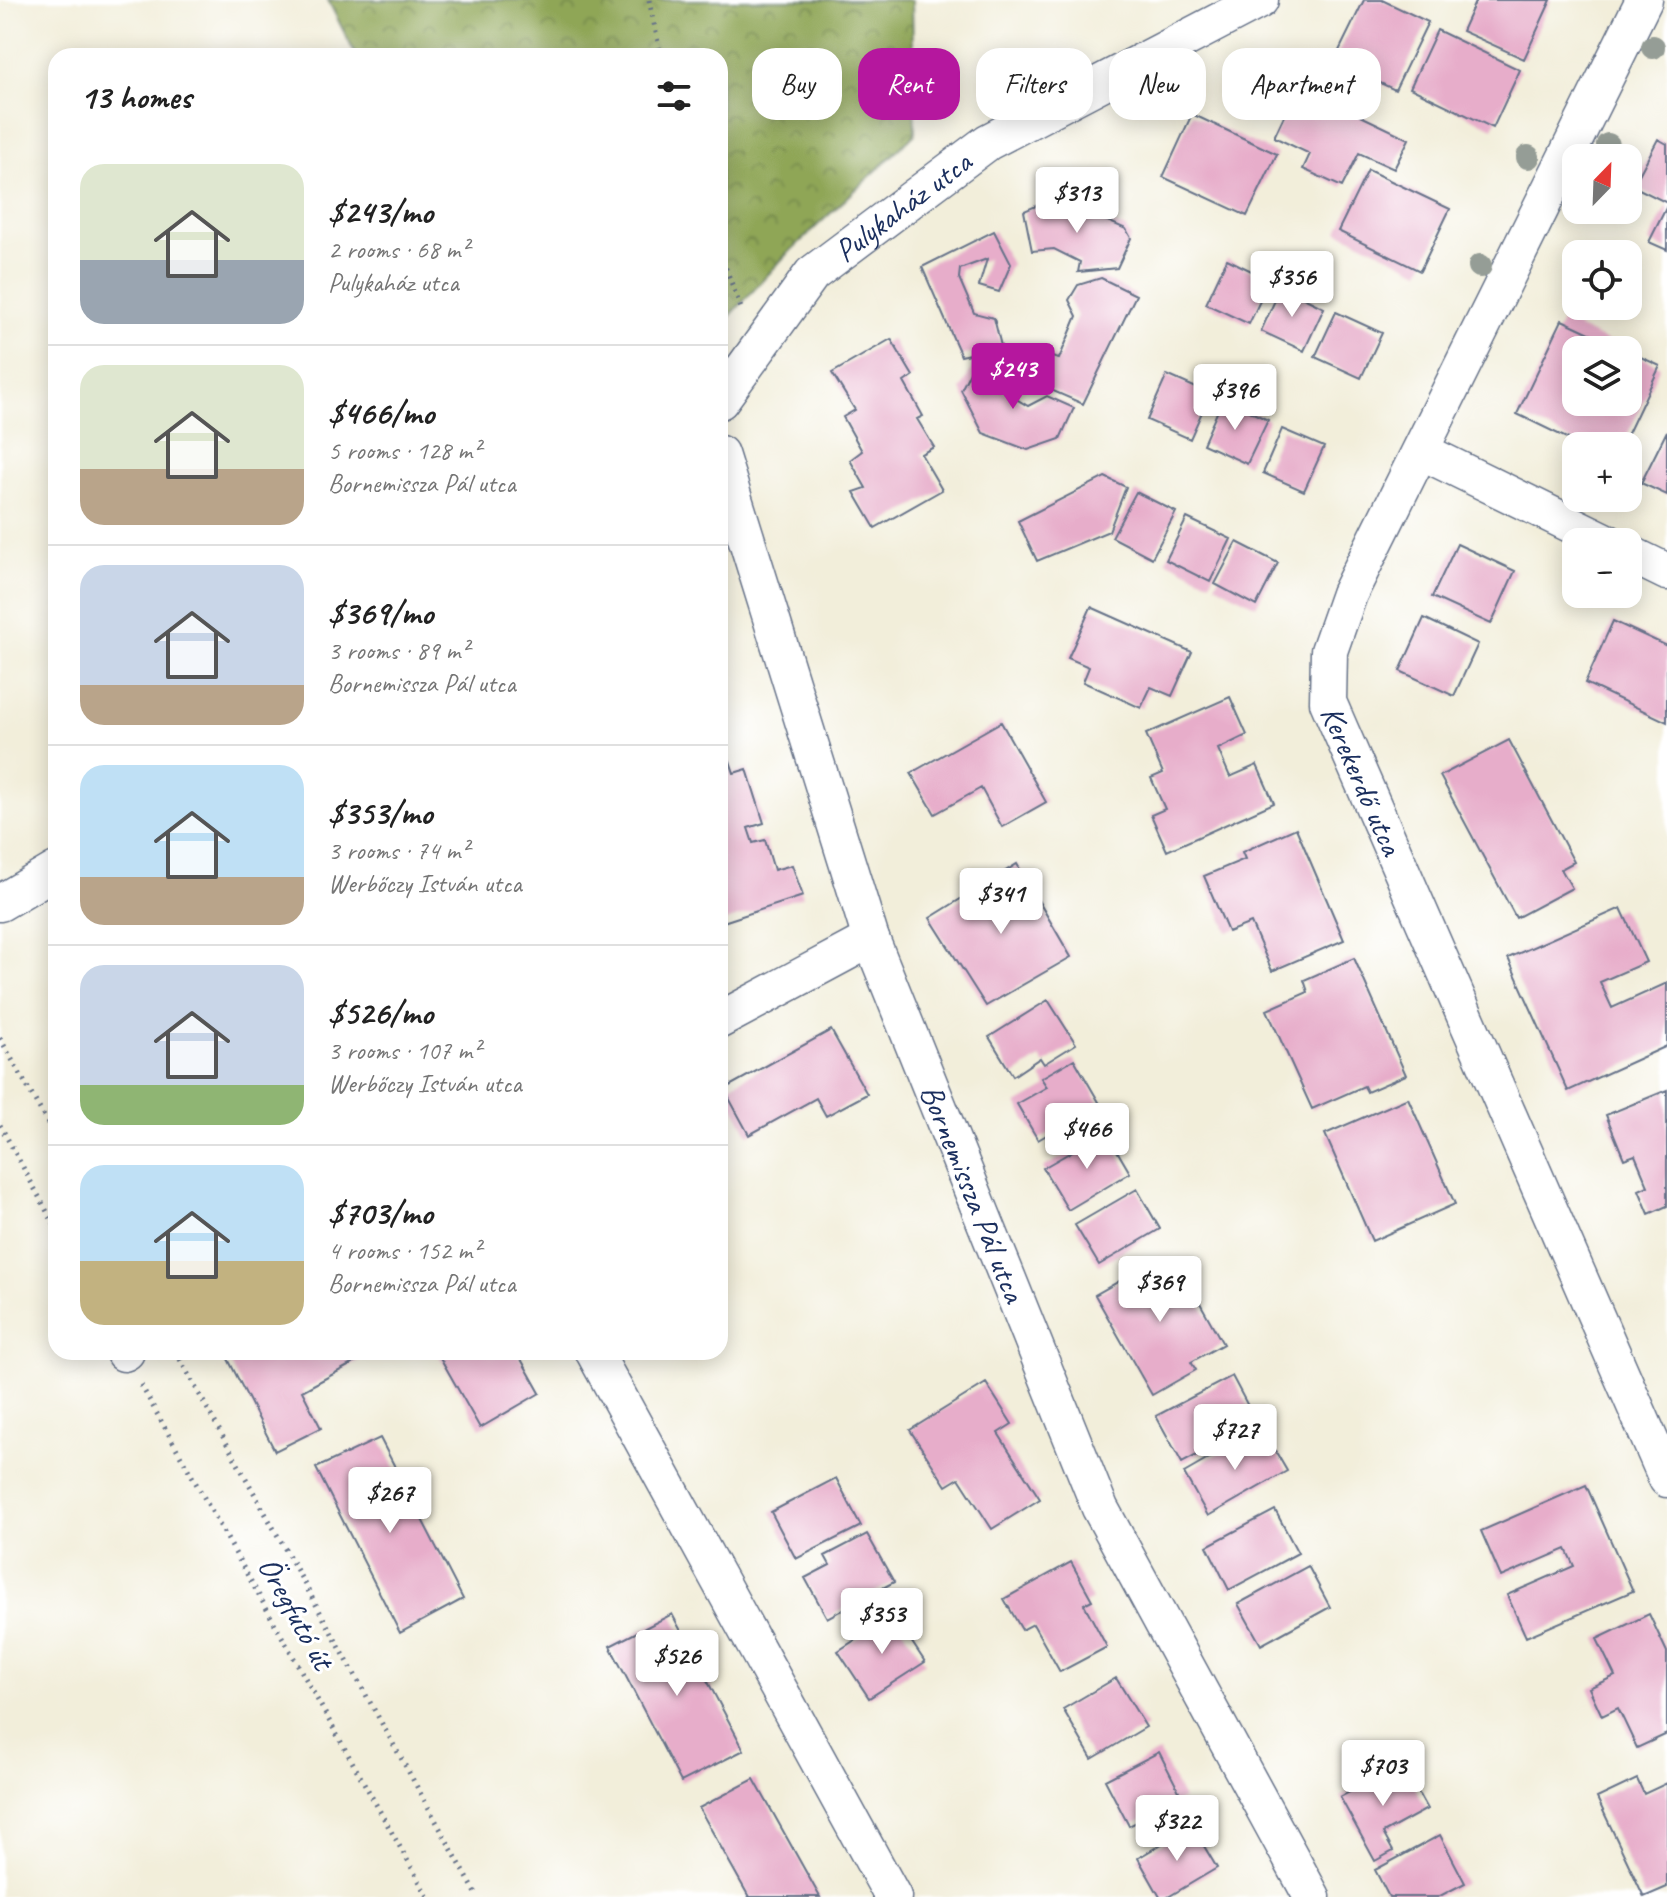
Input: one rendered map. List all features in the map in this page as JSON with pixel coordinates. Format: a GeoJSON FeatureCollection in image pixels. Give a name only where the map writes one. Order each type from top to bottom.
{"type":"FeatureCollection","features":[{"type":"Feature","properties":{"kind":"street","name":"Pulykaház utca"},"geometry":{"type":"LineString","coordinates":[[728,390],[812,274],[988,142],[1260,0]]}},
{"type":"Feature","properties":{"kind":"street","name":"Kerekerdő utca"},"geometry":{"type":"LineString","coordinates":[[1644,0],[1423,452],[1349,594],[1329,651],[1328,702],[1658,1434],[1667,1479]]}},
{"type":"Feature","properties":{"kind":"street"},"geometry":{"type":"LineString","coordinates":[[1423,452],[1578,528]]}},
{"type":"Feature","properties":{"kind":"street","name":"Bornemissza Pál utca"},"geometry":{"type":"LineString","coordinates":[[728,480],[871,939],[1100,1508],[1312,1897]]}},
{"type":"Feature","properties":{"kind":"street"},"geometry":{"type":"LineString","coordinates":[[1642,560],[1667,572]]}},
{"type":"Feature","properties":{"kind":"street"},"geometry":{"type":"LineString","coordinates":[[0,903],[48,875]]}},
{"type":"Feature","properties":{"kind":"street"},"geometry":{"type":"LineString","coordinates":[[728,1016],[871,939]]}},
{"type":"Feature","properties":{"kind":"street"},"geometry":{"type":"LineString","coordinates":[[598,1360],[893,1897]]}},
{"type":"Feature","properties":{"kind":"path"},"geometry":{"type":"LineString","coordinates":[[649,0],[659,48]]}},
{"type":"Feature","properties":{"kind":"path"},"geometry":{"type":"LineString","coordinates":[[728,274],[757,350]]}},
{"type":"Feature","properties":{"kind":"path"},"geometry":{"type":"LineString","coordinates":[[0,1038],[48,1124]]}},
{"type":"Feature","properties":{"kind":"path"},"geometry":{"type":"LineString","coordinates":[[0,1125],[48,1213]]}},
{"type":"Feature","properties":{"kind":"path","name":"Öregfutó út"},"geometry":{"type":"LineString","coordinates":[[129,1360],[428,1897]]}},
{"type":"Feature","properties":{"kind":"path"},"geometry":{"type":"LineString","coordinates":[[180,1360],[478,1897]]}},
{"type":"Feature","properties":{"kind":"green space"},"geometry":{"type":"Polygon","coordinates":[[[328,0],[912,0],[913,48],[858,48],[858,120],[915,120],[915,134],[785,256],[728,318],[728,48],[352,48],[328,0]]]}},
{"type":"Feature","properties":{"kind":"building"},"geometry":{"type":"Polygon","coordinates":[[[1364,0],[1382,0],[1428,22],[1395,90],[1381,83],[1381,48],[1340,48],[1364,0]]]}},
{"type":"Feature","properties":{"kind":"building"},"geometry":{"type":"Polygon","coordinates":[[[1476,0],[1551,0],[1524,59],[1462,31],[1476,0]]]}},
{"type":"Feature","properties":{"kind":"building"},"geometry":{"type":"Polygon","coordinates":[[[1437,30],[1520,70],[1493,128],[1410,88],[1437,30]]]}},
{"type":"Feature","properties":{"kind":"building"},"geometry":{"type":"Polygon","coordinates":[[[1189,120],[1205,120],[1277,154],[1247,216],[1163,177],[1189,120]]]}},
{"type":"Feature","properties":{"kind":"building"},"geometry":{"type":"Polygon","coordinates":[[[1282,120],[1369,120],[1409,139],[1394,169],[1359,153],[1342,187],[1303,169],[1310,154],[1274,137],[1282,120]]]}},
{"type":"Feature","properties":{"kind":"building"},"geometry":{"type":"Polygon","coordinates":[[[1658,139],[1667,144],[1667,203],[1642,190],[1642,169],[1658,139]]]}},
{"type":"Feature","properties":{"kind":"building"},"geometry":{"type":"Polygon","coordinates":[[[1368,170],[1450,209],[1420,271],[1338,231],[1368,170]]]}},
{"type":"Feature","properties":{"kind":"building"},"geometry":{"type":"Polygon","coordinates":[[[1055,198],[1126,229],[1131,238],[1117,268],[1078,272],[1080,262],[1054,249],[1032,251],[1024,211],[1055,198]]]}},
{"type":"Feature","properties":{"kind":"building"},"geometry":{"type":"Polygon","coordinates":[[[1667,206],[1667,250],[1649,242],[1667,206]]]}},
{"type":"Feature","properties":{"kind":"building"},"geometry":{"type":"Polygon","coordinates":[[[994,231],[1011,264],[999,292],[979,286],[987,259],[960,269],[959,278],[974,313],[994,318],[1001,346],[961,356],[922,267],[994,231]]]}},
{"type":"Feature","properties":{"kind":"building"},"geometry":{"type":"Polygon","coordinates":[[[1227,259],[1270,280],[1249,324],[1206,304],[1227,259]]]}},
{"type":"Feature","properties":{"kind":"building"},"geometry":{"type":"Polygon","coordinates":[[[1101,278],[1136,295],[1083,404],[1044,387],[1035,372],[1044,355],[1059,359],[1077,316],[1069,300],[1078,285],[1101,278]]]}},
{"type":"Feature","properties":{"kind":"building"},"geometry":{"type":"Polygon","coordinates":[[[1281,287],[1324,308],[1304,351],[1261,331],[1281,287]]]}},
{"type":"Feature","properties":{"kind":"building"},"geometry":{"type":"Polygon","coordinates":[[[1336,312],[1382,333],[1361,378],[1315,357],[1336,312]]]}},
{"type":"Feature","properties":{"kind":"building"},"geometry":{"type":"Polygon","coordinates":[[[1562,320],[1596,336],[1562,336],[1562,416],[1636,416],[1629,432],[1562,432],[1562,436],[1517,414],[1562,320]]]}},
{"type":"Feature","properties":{"kind":"building"},"geometry":{"type":"Polygon","coordinates":[[[891,339],[913,376],[904,382],[923,416],[917,419],[934,447],[921,454],[942,490],[875,528],[854,492],[866,488],[850,460],[862,451],[843,417],[855,410],[832,373],[891,339]]]}},
{"type":"Feature","properties":{"kind":"building"},"geometry":{"type":"Polygon","coordinates":[[[1642,358],[1660,366],[1642,404],[1642,358]]]}},
{"type":"Feature","properties":{"kind":"building"},"geometry":{"type":"Polygon","coordinates":[[[976,360],[1002,372],[1003,391],[1028,406],[1047,396],[1074,408],[1060,439],[1028,450],[983,433],[961,390],[976,360]]]}},
{"type":"Feature","properties":{"kind":"building"},"geometry":{"type":"Polygon","coordinates":[[[1167,375],[1210,394],[1190,439],[1147,420],[1167,375]]]}},
{"type":"Feature","properties":{"kind":"building"},"geometry":{"type":"Polygon","coordinates":[[[1223,399],[1268,420],[1247,464],[1203,444],[1223,399]]]}},
{"type":"Feature","properties":{"kind":"building"},"geometry":{"type":"Polygon","coordinates":[[[1282,429],[1324,447],[1304,491],[1263,473],[1282,429]]]}},
{"type":"Feature","properties":{"kind":"building"},"geometry":{"type":"Polygon","coordinates":[[[1667,431],[1667,495],[1642,481],[1667,431]]]}},
{"type":"Feature","properties":{"kind":"building"},"geometry":{"type":"Polygon","coordinates":[[[1105,477],[1126,487],[1109,531],[1037,561],[1018,521],[1105,477]]]}},
{"type":"Feature","properties":{"kind":"building"},"geometry":{"type":"Polygon","coordinates":[[[1136,492],[1176,512],[1152,558],[1112,537],[1136,492]]]}},
{"type":"Feature","properties":{"kind":"building"},"geometry":{"type":"Polygon","coordinates":[[[1187,518],[1231,539],[1210,582],[1166,560],[1187,518]]]}},
{"type":"Feature","properties":{"kind":"building"},"geometry":{"type":"Polygon","coordinates":[[[1237,542],[1278,563],[1256,606],[1215,584],[1237,542]]]}},
{"type":"Feature","properties":{"kind":"building"},"geometry":{"type":"Polygon","coordinates":[[[1457,544],[1515,571],[1491,624],[1432,597],[1457,544]]]}},
{"type":"Feature","properties":{"kind":"building"},"geometry":{"type":"Polygon","coordinates":[[[1091,607],[1192,652],[1172,696],[1151,687],[1141,708],[1083,682],[1089,667],[1068,658],[1091,607]]]}},
{"type":"Feature","properties":{"kind":"building"},"geometry":{"type":"Polygon","coordinates":[[[1424,618],[1478,644],[1454,696],[1400,671],[1424,618]]]}},
{"type":"Feature","properties":{"kind":"building"},"geometry":{"type":"Polygon","coordinates":[[[1613,621],[1667,646],[1667,722],[1585,683],[1613,621]]]}},
{"type":"Feature","properties":{"kind":"building"},"geometry":{"type":"Polygon","coordinates":[[[1230,697],[1247,735],[1218,749],[1230,777],[1257,765],[1274,803],[1167,851],[1151,815],[1165,809],[1151,778],[1163,773],[1146,734],[1230,697]]]}},
{"type":"Feature","properties":{"kind":"building"},"geometry":{"type":"Polygon","coordinates":[[[1001,722],[1046,802],[1002,827],[981,788],[935,814],[911,773],[1001,722]]]}},
{"type":"Feature","properties":{"kind":"building"},"geometry":{"type":"Polygon","coordinates":[[[1509,740],[1574,862],[1561,869],[1572,888],[1516,918],[1440,776],[1509,740]]]}},
{"type":"Feature","properties":{"kind":"building"},"geometry":{"type":"Polygon","coordinates":[[[728,762],[734,773],[747,769],[764,823],[748,828],[753,843],[765,840],[774,870],[792,865],[803,896],[728,920],[728,762]]]}},
{"type":"Feature","properties":{"kind":"building"},"geometry":{"type":"Polygon","coordinates":[[[1296,828],[1344,940],[1272,971],[1251,923],[1228,932],[1204,876],[1245,859],[1242,852],[1296,828]]]}},
{"type":"Feature","properties":{"kind":"building"},"geometry":{"type":"Polygon","coordinates":[[[1017,864],[1071,957],[986,1006],[930,918],[1017,864]]]}},
{"type":"Feature","properties":{"kind":"building"},"geometry":{"type":"Polygon","coordinates":[[[1621,908],[1646,962],[1600,982],[1612,1008],[1667,983],[1667,1046],[1568,1091],[1508,958],[1621,908]]]}},
{"type":"Feature","properties":{"kind":"building"},"geometry":{"type":"Polygon","coordinates":[[[1354,958],[1406,1075],[1367,1092],[1364,1086],[1312,1109],[1267,1010],[1308,992],[1304,980],[1354,958]]]}},
{"type":"Feature","properties":{"kind":"building"},"geometry":{"type":"Polygon","coordinates":[[[1048,1000],[1076,1044],[1044,1064],[1040,1058],[1013,1076],[989,1037],[1048,1000]]]}},
{"type":"Feature","properties":{"kind":"building"},"geometry":{"type":"Polygon","coordinates":[[[831,1030],[867,1094],[826,1116],[816,1098],[749,1135],[728,1096],[728,1087],[831,1030]]]}},
{"type":"Feature","properties":{"kind":"building"},"geometry":{"type":"Polygon","coordinates":[[[1074,1059],[1100,1104],[1038,1140],[1017,1104],[1047,1087],[1041,1078],[1074,1059]]]}},
{"type":"Feature","properties":{"kind":"building"},"geometry":{"type":"Polygon","coordinates":[[[1667,1090],[1667,1206],[1649,1214],[1639,1190],[1648,1186],[1635,1155],[1624,1159],[1606,1115],[1667,1090]]]}},
{"type":"Feature","properties":{"kind":"building"},"geometry":{"type":"Polygon","coordinates":[[[1408,1098],[1455,1204],[1372,1241],[1325,1134],[1408,1098]]]}},
{"type":"Feature","properties":{"kind":"building"},"geometry":{"type":"Polygon","coordinates":[[[1106,1132],[1130,1173],[1068,1210],[1043,1168],[1106,1132]]]}},
{"type":"Feature","properties":{"kind":"building"},"geometry":{"type":"Polygon","coordinates":[[[1137,1189],[1160,1229],[1099,1265],[1075,1225],[1137,1189]]]}},
{"type":"Feature","properties":{"kind":"building"},"geometry":{"type":"Polygon","coordinates":[[[1177,1262],[1223,1344],[1191,1362],[1196,1370],[1152,1395],[1095,1295],[1148,1265],[1153,1275],[1177,1262]]]}},
{"type":"Feature","properties":{"kind":"building"},"geometry":{"type":"Polygon","coordinates":[[[229,1360],[359,1360],[302,1391],[321,1428],[275,1451],[229,1360]]]}},
{"type":"Feature","properties":{"kind":"building"},"geometry":{"type":"Polygon","coordinates":[[[442,1360],[521,1360],[540,1393],[480,1428],[442,1360]]]}},
{"type":"Feature","properties":{"kind":"building"},"geometry":{"type":"Polygon","coordinates":[[[1232,1376],[1257,1423],[1182,1463],[1156,1416],[1232,1376]]]}},
{"type":"Feature","properties":{"kind":"building"},"geometry":{"type":"Polygon","coordinates":[[[986,1383],[1012,1424],[998,1433],[1040,1499],[992,1529],[959,1478],[946,1486],[910,1430],[986,1383]]]}},
{"type":"Feature","properties":{"kind":"building"},"geometry":{"type":"Polygon","coordinates":[[[1262,1428],[1287,1471],[1208,1516],[1184,1473],[1262,1428]]]}},
{"type":"Feature","properties":{"kind":"building"},"geometry":{"type":"Polygon","coordinates":[[[380,1438],[463,1599],[400,1633],[316,1468],[380,1438]]]}},
{"type":"Feature","properties":{"kind":"building"},"geometry":{"type":"Polygon","coordinates":[[[836,1478],[861,1526],[796,1559],[771,1512],[836,1478]]]}},
{"type":"Feature","properties":{"kind":"building"},"geometry":{"type":"Polygon","coordinates":[[[1586,1485],[1633,1591],[1526,1637],[1507,1595],[1574,1566],[1566,1549],[1501,1577],[1481,1531],[1586,1485]]]}},
{"type":"Feature","properties":{"kind":"building"},"geometry":{"type":"Polygon","coordinates":[[[1275,1510],[1298,1553],[1229,1590],[1207,1546],[1275,1510]]]}},
{"type":"Feature","properties":{"kind":"building"},"geometry":{"type":"Polygon","coordinates":[[[867,1534],[894,1582],[827,1618],[805,1578],[830,1565],[825,1556],[867,1534]]]}},
{"type":"Feature","properties":{"kind":"building"},"geometry":{"type":"Polygon","coordinates":[[[1071,1562],[1092,1600],[1084,1604],[1107,1647],[1060,1672],[1033,1624],[1022,1630],[1004,1599],[1071,1562]]]}},
{"type":"Feature","properties":{"kind":"building"},"geometry":{"type":"Polygon","coordinates":[[[1308,1566],[1330,1607],[1261,1645],[1238,1604],[1308,1566]]]}},
{"type":"Feature","properties":{"kind":"building"},"geometry":{"type":"Polygon","coordinates":[[[672,1614],[744,1750],[681,1782],[610,1646],[672,1614]]]}},
{"type":"Feature","properties":{"kind":"building"},"geometry":{"type":"Polygon","coordinates":[[[1649,1614],[1667,1652],[1667,1734],[1637,1748],[1618,1708],[1602,1716],[1589,1688],[1615,1676],[1597,1639],[1649,1614]]]}},
{"type":"Feature","properties":{"kind":"building"},"geometry":{"type":"Polygon","coordinates":[[[894,1615],[925,1662],[869,1698],[838,1651],[894,1615]]]}},
{"type":"Feature","properties":{"kind":"building"},"geometry":{"type":"Polygon","coordinates":[[[1116,1678],[1146,1727],[1092,1759],[1063,1709],[1116,1678]]]}},
{"type":"Feature","properties":{"kind":"building"},"geometry":{"type":"Polygon","coordinates":[[[1159,1752],[1183,1799],[1129,1826],[1105,1780],[1159,1752]]]}},
{"type":"Feature","properties":{"kind":"building"},"geometry":{"type":"Polygon","coordinates":[[[1402,1764],[1427,1809],[1383,1833],[1393,1851],[1375,1861],[1340,1797],[1402,1764]]]}},
{"type":"Feature","properties":{"kind":"building"},"geometry":{"type":"Polygon","coordinates":[[[754,1779],[820,1897],[749,1897],[699,1808],[754,1779]]]}},
{"type":"Feature","properties":{"kind":"building"},"geometry":{"type":"Polygon","coordinates":[[[1637,1779],[1644,1794],[1667,1783],[1667,1887],[1644,1897],[1597,1798],[1637,1779]]]}},
{"type":"Feature","properties":{"kind":"building"},"geometry":{"type":"Polygon","coordinates":[[[1192,1826],[1217,1868],[1168,1897],[1160,1897],[1138,1858],[1192,1826]]]}},
{"type":"Feature","properties":{"kind":"building"},"geometry":{"type":"Polygon","coordinates":[[[1440,1835],[1465,1883],[1438,1897],[1389,1897],[1375,1870],[1440,1835]]]}}]}
